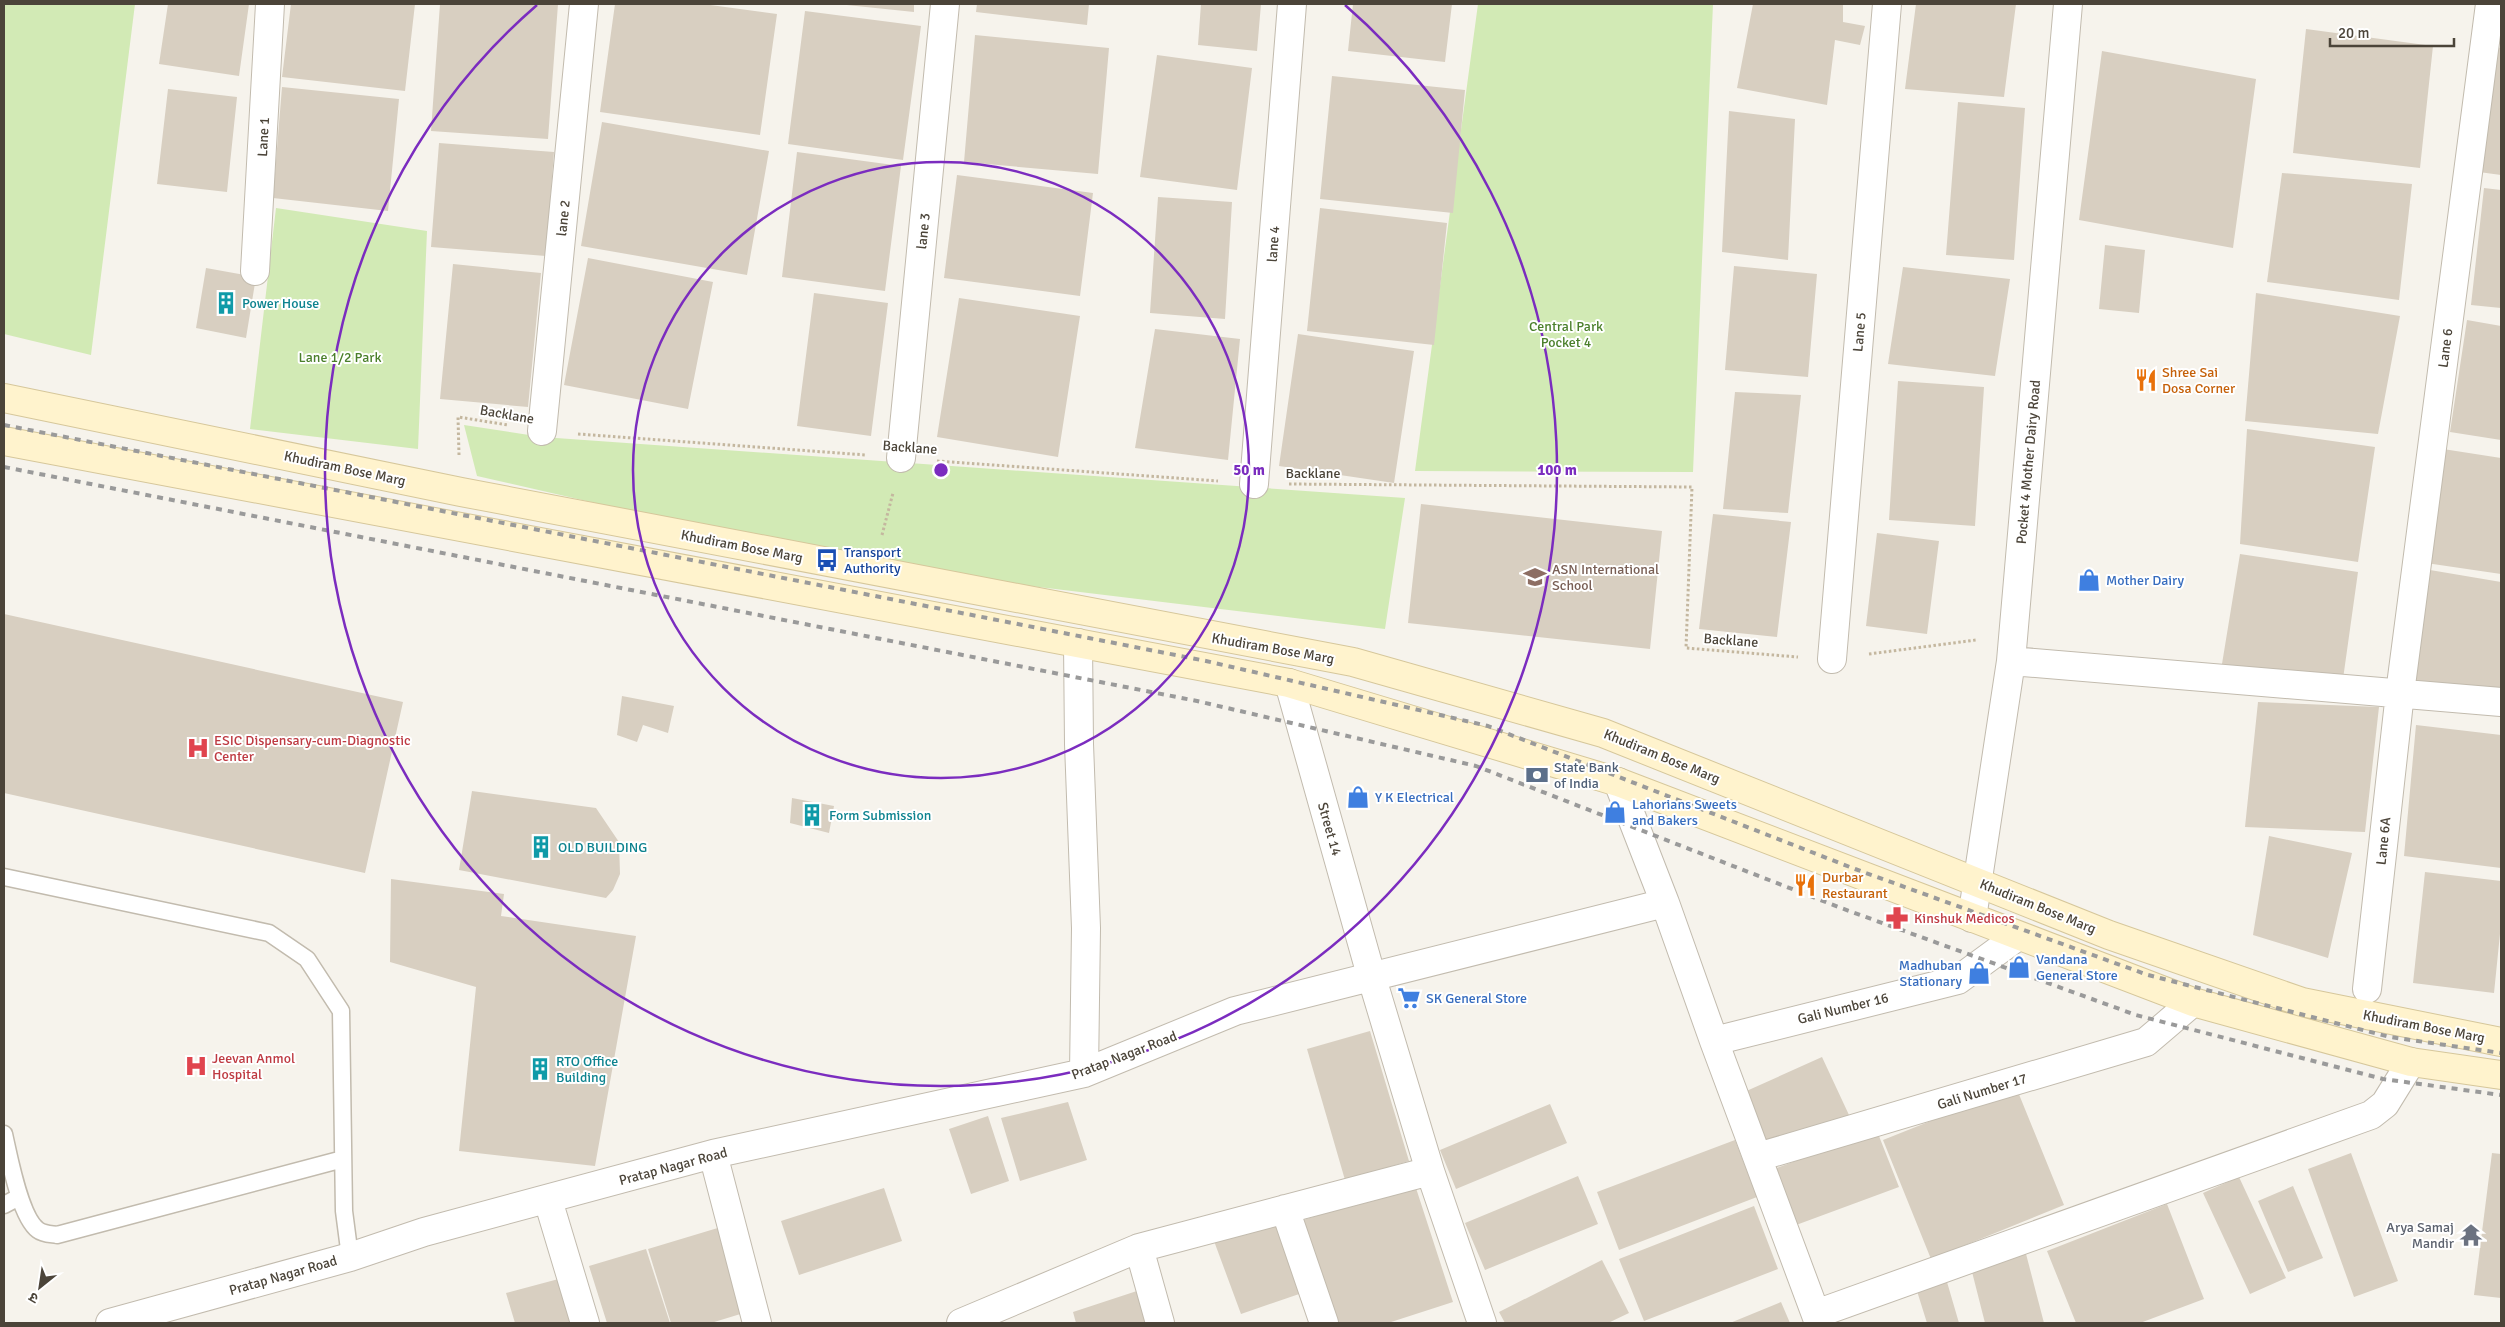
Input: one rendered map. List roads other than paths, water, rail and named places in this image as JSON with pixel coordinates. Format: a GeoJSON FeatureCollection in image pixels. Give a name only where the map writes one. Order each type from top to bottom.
{"type":"FeatureCollection","features":[{"type":"Feature","properties":{"kind":"street","name":"Lane 1"},"geometry":{"type":"LineString","coordinates":[[255,271],[270,4]]}},
{"type":"Feature","properties":{"kind":"street","name":"lane 2"},"geometry":{"type":"LineString","coordinates":[[542,431],[584,4]]}},
{"type":"Feature","properties":{"kind":"street","name":"lane 3"},"geometry":{"type":"LineString","coordinates":[[901,458],[945,4]]}},
{"type":"Feature","properties":{"kind":"street","name":"lane 4"},"geometry":{"type":"LineString","coordinates":[[1254,484],[1292,4]]}},
{"type":"Feature","properties":{"kind":"street","name":"Lane 5"},"geometry":{"type":"LineString","coordinates":[[1832,659],[1887,4]]}},
{"type":"Feature","properties":{"kind":"street","name":"Pocket 4 Mother Dairy Road"},"geometry":{"type":"LineString","coordinates":[[1972,918],[2012,648],[2068,4]]}},
{"type":"Feature","properties":{"kind":"street","name":"Lane 6"},"geometry":{"type":"LineString","coordinates":[[2400,693],[2490,4]]}},
{"type":"Feature","properties":{"kind":"street","name":"Khudiram Bose Marg"},"geometry":{"type":"LineString","coordinates":[[4,398],[460,492],[1353,662],[1603,732],[2109,935],[2302,1002],[2501,1042]]}},
{"type":"Feature","properties":{"kind":"street"},"geometry":{"type":"LineString","coordinates":[[4,441],[1289,683],[1618,782],[2193,1002],[2411,1062],[2501,1075]]}},
{"type":"Feature","properties":{"kind":"street"},"geometry":{"type":"LineString","coordinates":[[1083,612],[1078,643],[1079,744],[1086,928],[1084,1073]]}},
{"type":"Feature","properties":{"kind":"street"},"geometry":{"type":"LineString","coordinates":[[2012,648],[2400,693],[2501,702]]}},
{"type":"Feature","properties":{"kind":"street","name":"Street 14"},"geometry":{"type":"LineString","coordinates":[[1289,683],[1371,975],[1430,1171],[1482,1323]]}},
{"type":"Feature","properties":{"kind":"street","name":"Lane 6A"},"geometry":{"type":"LineString","coordinates":[[2367,989],[2400,693]]}},
{"type":"Feature","properties":{"kind":"street"},"geometry":{"type":"LineString","coordinates":[[1618,782],[1666,903],[1714,1041],[1818,1319],[2371,1115],[2385,1104],[2411,1062]]}},
{"type":"Feature","properties":{"kind":"street","name":"Pratap Nagar Road"},"geometry":{"type":"LineString","coordinates":[[110,1323],[192,1313],[350,1256],[424,1232],[713,1154],[1084,1073],[1235,1011],[1371,975],[1666,903]]}},
{"type":"Feature","properties":{"kind":"street","name":"Gali Number 16"},"geometry":{"type":"LineString","coordinates":[[1714,1041],[1958,980],[2018,936]]}},
{"type":"Feature","properties":{"kind":"street","name":"Gali Number 17"},"geometry":{"type":"LineString","coordinates":[[1758,1157],[2146,1042],[2193,1002]]}},
{"type":"Feature","properties":{"kind":"street"},"geometry":{"type":"LineString","coordinates":[[713,1154],[757,1323]]}},
{"type":"Feature","properties":{"kind":"street"},"geometry":{"type":"LineString","coordinates":[[961,1323],[1138,1248],[1430,1171]]}},
{"type":"Feature","properties":{"kind":"street"},"geometry":{"type":"LineString","coordinates":[[548,1200],[585,1323]]}},
{"type":"Feature","properties":{"kind":"street"},"geometry":{"type":"LineString","coordinates":[[1286,1209],[1324,1323]]}},
{"type":"Feature","properties":{"kind":"street"},"geometry":{"type":"LineString","coordinates":[[1138,1248],[1160,1323]]}},
{"type":"Feature","properties":{"kind":"lane"},"geometry":{"type":"LineString","coordinates":[[4,877],[269,933],[307,959],[341,1011],[344,1211],[350,1256]]}},
{"type":"Feature","properties":{"kind":"lane"},"geometry":{"type":"LineString","coordinates":[[4,1134],[19,1196],[34,1227],[44,1233],[57,1235],[343,1159]]}},
{"type":"Feature","properties":{"kind":"lane"},"geometry":{"type":"LineString","coordinates":[[4,1205],[19,1196]]}},
{"type":"Feature","properties":{"kind":"railway"},"geometry":{"type":"LineString","coordinates":[[4,425],[1206,661],[1488,726],[1855,869],[2148,975],[2390,1037],[2501,1053]]}},
{"type":"Feature","properties":{"kind":"railway"},"geometry":{"type":"LineString","coordinates":[[4,467],[1197,701],[1476,766],[1841,908],[2136,1015],[2383,1079],[2501,1095]]}},
{"type":"Feature","properties":{"kind":"place","name":"Power House"},"geometry":{"type":"Point","coordinates":[226,303]}},
{"type":"Feature","properties":{"kind":"place","name":"Shree Sai Dosa Corner"},"geometry":{"type":"Point","coordinates":[2146,380]}},
{"type":"Feature","properties":{"kind":"place","name":"Transport Authority"},"geometry":{"type":"Point","coordinates":[827,560]}},
{"type":"Feature","properties":{"kind":"place","name":"ASN International School"},"geometry":{"type":"Point","coordinates":[1535,577]}},
{"type":"Feature","properties":{"kind":"place","name":"Mother Dairy"},"geometry":{"type":"Point","coordinates":[2089,580]}},
{"type":"Feature","properties":{"kind":"place","name":"ESIC Dispensary-cum-Diagnostic Center"},"geometry":{"type":"Point","coordinates":[198,748]}},
{"type":"Feature","properties":{"kind":"place","name":"State Bank of India"},"geometry":{"type":"Point","coordinates":[1537,775]}},
{"type":"Feature","properties":{"kind":"place","name":"Y K Electrical"},"geometry":{"type":"Point","coordinates":[1358,797]}},
{"type":"Feature","properties":{"kind":"place","name":"Lahorians Sweets and Bakers"},"geometry":{"type":"Point","coordinates":[1615,812]}},
{"type":"Feature","properties":{"kind":"place","name":"Form Submission"},"geometry":{"type":"Point","coordinates":[812,815]}},
{"type":"Feature","properties":{"kind":"place","name":"OLD BUILDING"},"geometry":{"type":"Point","coordinates":[541,847]}},
{"type":"Feature","properties":{"kind":"place","name":"Durbar Restaurant"},"geometry":{"type":"Point","coordinates":[1805,885]}},
{"type":"Feature","properties":{"kind":"place","name":"Kinshuk Medicos"},"geometry":{"type":"Point","coordinates":[1897,918]}},
{"type":"Feature","properties":{"kind":"place","name":"Vandana General Store"},"geometry":{"type":"Point","coordinates":[2019,967]}},
{"type":"Feature","properties":{"kind":"place","name":"Madhuban Stationary"},"geometry":{"type":"Point","coordinates":[1979,973]}},
{"type":"Feature","properties":{"kind":"place","name":"SK General Store"},"geometry":{"type":"Point","coordinates":[1409,998]}},
{"type":"Feature","properties":{"kind":"place","name":"Jeevan Anmol Hospital"},"geometry":{"type":"Point","coordinates":[196,1066]}},
{"type":"Feature","properties":{"kind":"place","name":"RTO Office Building"},"geometry":{"type":"Point","coordinates":[540,1069]}},
{"type":"Feature","properties":{"kind":"place","name":"Arya Samaj Mandir"},"geometry":{"type":"Point","coordinates":[2471,1235]}},
{"type":"Feature","properties":{"kind":"park label","name":"Central Park Pocket 4"},"geometry":{"type":"Point","coordinates":[1566,334]}},
{"type":"Feature","properties":{"kind":"park label","name":"Lane 1/2 Park"},"geometry":{"type":"Point","coordinates":[340,357]}}]}
